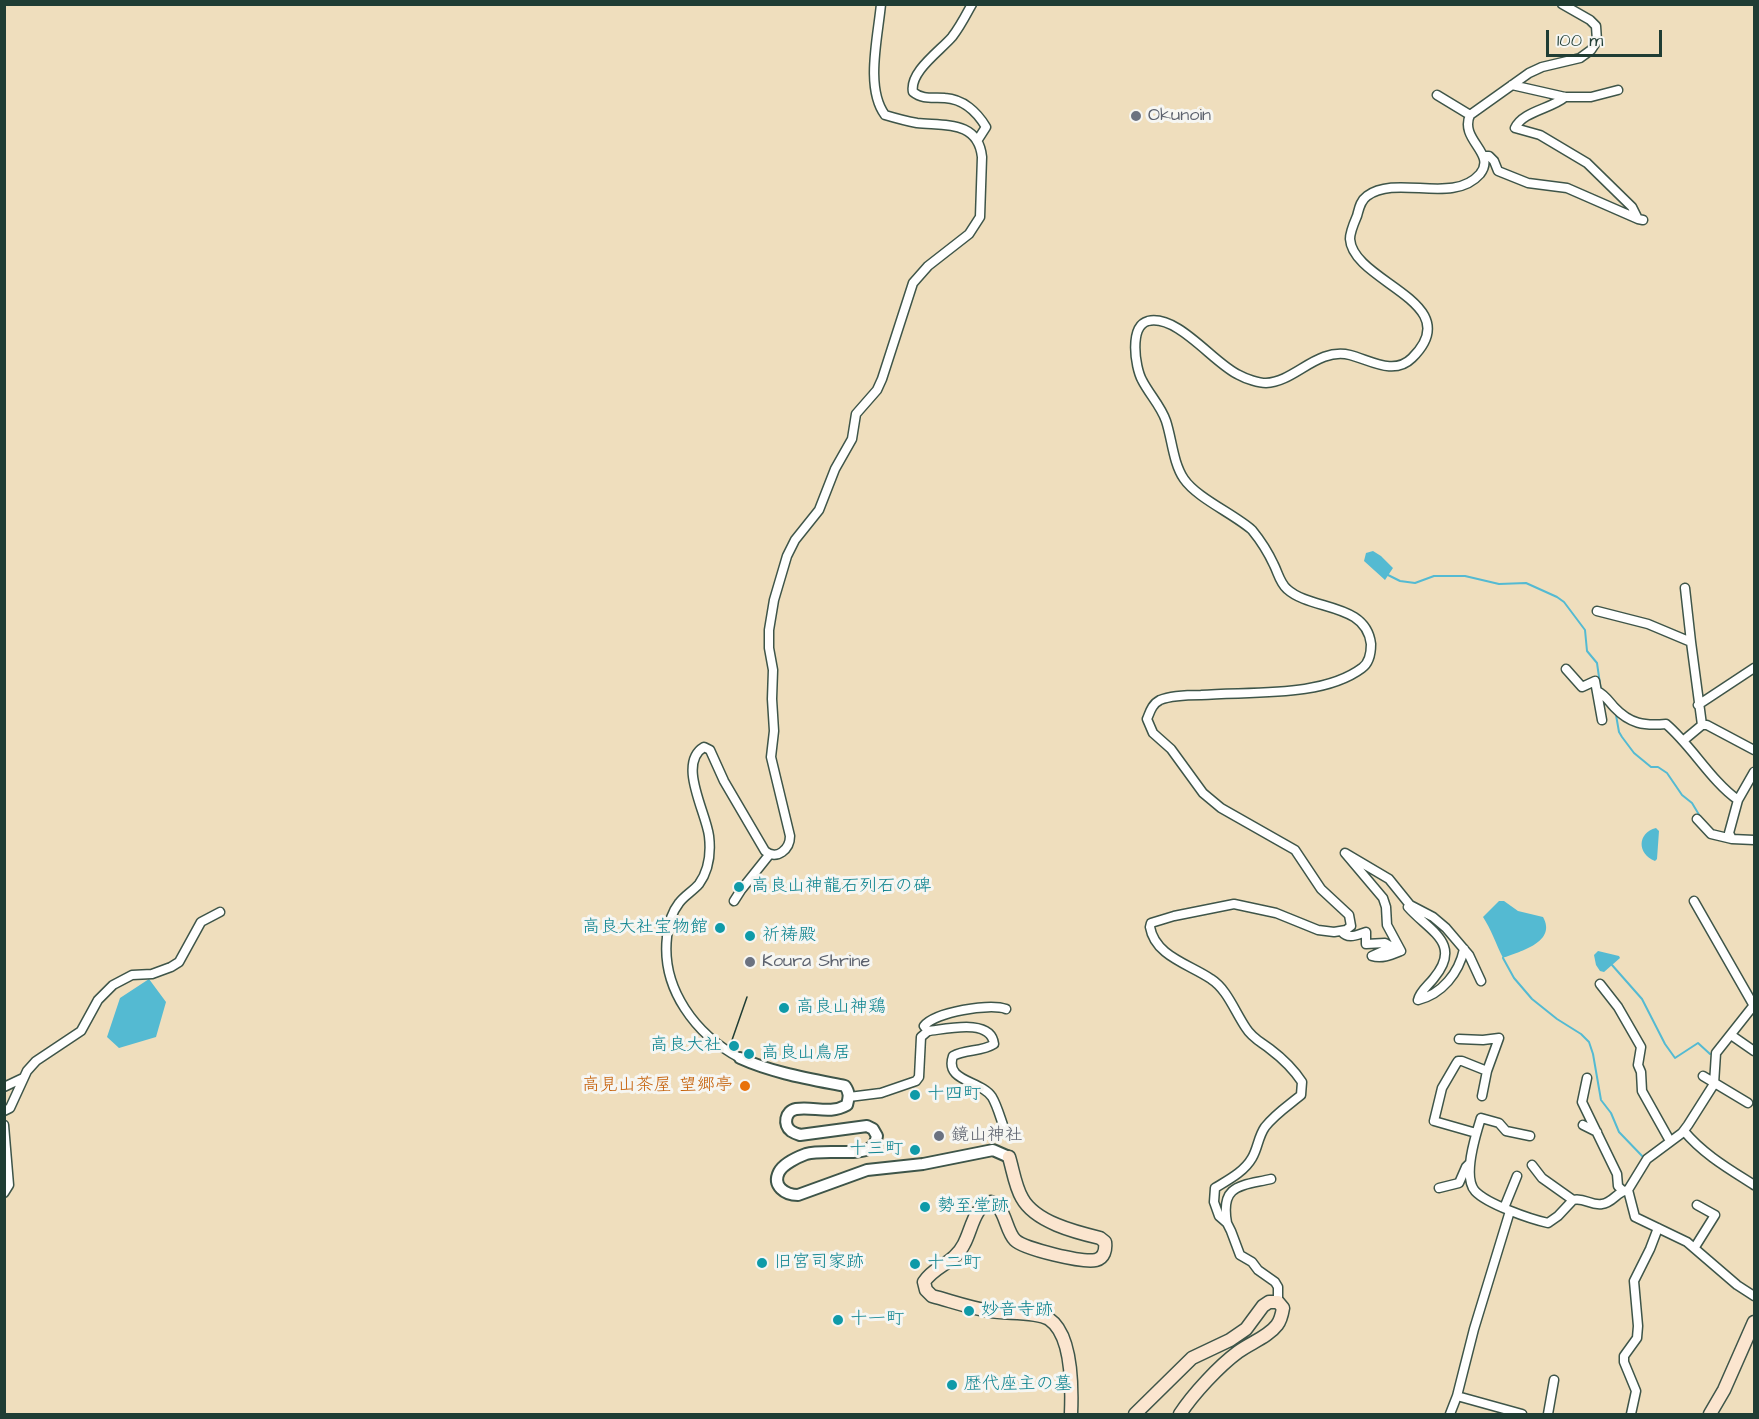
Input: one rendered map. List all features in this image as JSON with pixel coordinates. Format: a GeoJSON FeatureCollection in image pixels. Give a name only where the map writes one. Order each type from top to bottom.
{"type":"FeatureCollection","features":[{"type":"Feature","properties":{"kind":"main road"},"geometry":{"type":"LineString","coordinates":[[1010,1157],[1021,1196],[1029,1209],[1042,1218],[1100,1239],[1105,1242],[1104,1254],[1094,1261],[1080,1260],[1024,1246],[1011,1234],[996,1203],[991,1202],[980,1208],[964,1245],[953,1260],[929,1275],[924,1282],[926,1290],[932,1296],[989,1311],[1033,1315],[1049,1319],[1058,1331],[1070,1366],[1071,1414]]}},
{"type":"Feature","properties":{"kind":"main road"},"geometry":{"type":"LineString","coordinates":[[1135,1414],[1192,1358],[1230,1340],[1246,1329],[1263,1306],[1269,1302],[1278,1302],[1282,1308],[1279,1323],[1224,1364],[1180,1414]]}},
{"type":"Feature","properties":{"kind":"main road"},"geometry":{"type":"LineString","coordinates":[[1710,1414],[1724,1390],[1755,1322]]}},
{"type":"Feature","properties":{"kind":"street"},"geometry":{"type":"LineString","coordinates":[[881,4],[874,69],[874,93],[878,106],[885,115],[896,118],[919,123],[945,123],[959,126],[977,141],[981,147],[982,157],[980,217],[969,234],[927,266],[913,283],[877,390],[856,414],[852,438],[835,469],[819,510],[795,540],[787,556],[769,630],[769,648],[773,670],[771,699],[774,730],[771,757],[790,842],[785,850],[777,855],[769,855],[724,781],[710,750],[704,747],[697,751],[692,763],[693,778],[709,836],[710,854],[707,869],[699,885],[678,903],[668,928],[665,954],[668,973],[681,1002],[698,1026],[722,1049],[753,1064],[844,1086],[848,1090],[847,1105],[839,1109],[795,1109],[789,1113],[786,1124],[792,1131],[800,1135],[867,1126],[873,1129],[877,1136],[870,1148],[806,1154],[784,1166],[778,1173],[778,1183],[788,1195],[798,1195],[867,1170],[923,1164],[993,1150],[1010,1157]]}},
{"type":"Feature","properties":{"kind":"street"},"geometry":{"type":"LineString","coordinates":[[972,4],[954,34],[929,58],[914,80],[912,87],[913,92],[918,96],[955,100],[971,108],[986,127],[977,141]]}},
{"type":"Feature","properties":{"kind":"street"},"geometry":{"type":"LineString","coordinates":[[1365,932],[1352,924],[1349,915],[1321,889],[1295,850],[1221,808],[1203,793],[1172,749],[1153,733],[1147,719],[1152,707],[1159,700],[1190,695],[1305,691],[1320,687],[1363,668],[1369,659],[1371,648],[1365,628],[1352,616],[1287,590],[1260,540],[1252,530],[1185,481],[1179,469],[1166,419],[1138,372],[1135,338],[1140,325],[1151,320],[1175,326],[1238,375],[1264,383],[1285,376],[1310,362],[1342,353],[1380,365],[1401,365],[1412,358],[1423,342],[1427,322],[1424,313],[1358,258],[1350,237],[1361,202],[1368,195],[1381,190],[1410,186],[1443,190],[1471,182],[1479,175],[1485,167],[1484,156],[1468,134],[1467,122],[1470,115],[1542,67],[1580,58],[1591,50],[1597,41],[1596,26],[1562,4]]}},
{"type":"Feature","properties":{"kind":"street"},"geometry":{"type":"LineString","coordinates":[[1512,85],[1565,97],[1591,97],[1618,90]]}},
{"type":"Feature","properties":{"kind":"street"},"geometry":{"type":"LineString","coordinates":[[1437,95],[1470,115]]}},
{"type":"Feature","properties":{"kind":"street"},"geometry":{"type":"LineString","coordinates":[[1484,156],[1489,156],[1494,161],[1498,171],[1528,183],[1567,188],[1641,220],[1632,207],[1587,163],[1540,135],[1515,128],[1516,124],[1536,111],[1550,107],[1565,97]]}},
{"type":"Feature","properties":{"kind":"street"},"geometry":{"type":"LineString","coordinates":[[1685,588],[1702,725]]}},
{"type":"Feature","properties":{"kind":"street"},"geometry":{"type":"LineString","coordinates":[[1597,611],[1648,624],[1691,642]]}},
{"type":"Feature","properties":{"kind":"street"},"geometry":{"type":"LineString","coordinates":[[1698,705],[1755,668]]}},
{"type":"Feature","properties":{"kind":"street"},"geometry":{"type":"LineString","coordinates":[[1566,669],[1582,687],[1595,681],[1600,692],[1602,720]]}},
{"type":"Feature","properties":{"kind":"street"},"geometry":{"type":"LineString","coordinates":[[1600,692],[1631,722],[1646,725],[1666,724],[1684,740],[1718,781],[1738,800]]}},
{"type":"Feature","properties":{"kind":"street"},"geometry":{"type":"LineString","coordinates":[[1684,740],[1702,725],[1707,725],[1754,748]]}},
{"type":"Feature","properties":{"kind":"street"},"geometry":{"type":"LineString","coordinates":[[1732,839],[1729,833],[1738,800],[1752,785],[1755,772]]}},
{"type":"Feature","properties":{"kind":"street"},"geometry":{"type":"LineString","coordinates":[[1697,819],[1711,834],[1732,839],[1755,840]]}},
{"type":"Feature","properties":{"kind":"street"},"geometry":{"type":"LineString","coordinates":[[1365,932],[1366,944],[1384,943],[1392,946],[1372,956],[1378,958],[1390,956],[1401,951],[1387,925],[1383,898],[1345,853],[1397,886],[1408,908],[1439,936],[1446,953],[1446,961],[1419,995],[1418,1000],[1430,997],[1454,976],[1461,963],[1464,949]]}},
{"type":"Feature","properties":{"kind":"street"},"geometry":{"type":"LineString","coordinates":[[735,901],[769,855]]}},
{"type":"Feature","properties":{"kind":"street"},"geometry":{"type":"LineString","coordinates":[[1403,897],[1410,905],[1433,917],[1446,928],[1464,949],[1481,981]]}},
{"type":"Feature","properties":{"kind":"street"},"geometry":{"type":"LineString","coordinates":[[1530,1136],[1506,1131],[1499,1123],[1481,1118],[1469,1164],[1472,1184],[1475,1191],[1507,1210],[1548,1223],[1573,1200],[1582,1199],[1599,1205],[1605,1204],[1625,1190],[1647,1159],[1684,1131],[1714,1083],[1716,1053],[1754,1006],[1694,901]]}},
{"type":"Feature","properties":{"kind":"street"},"geometry":{"type":"LineString","coordinates":[[1227,1223],[1218,1216],[1214,1203],[1215,1188],[1242,1170],[1253,1157],[1264,1128],[1301,1095],[1302,1082],[1290,1066],[1257,1041],[1247,1030],[1214,980],[1166,953],[1157,945],[1151,934],[1151,923],[1234,904],[1276,913],[1318,930],[1341,931],[1346,930],[1352,924]]}},
{"type":"Feature","properties":{"kind":"street"},"geometry":{"type":"LineString","coordinates":[[4,1111],[10,1108],[24,1077],[36,1061],[81,1031],[98,999],[113,985],[132,975],[152,974],[179,962],[201,922],[220,912]]}},
{"type":"Feature","properties":{"kind":"street"},"geometry":{"type":"LineString","coordinates":[[1341,931],[1350,937],[1365,932]]}},
{"type":"Feature","properties":{"kind":"street"},"geometry":{"type":"LineString","coordinates":[[1600,984],[1618,1007],[1641,1047],[1638,1065],[1641,1072],[1642,1092],[1670,1141]]}},
{"type":"Feature","properties":{"kind":"street"},"geometry":{"type":"LineString","coordinates":[[928,1030],[924,1026],[928,1021],[945,1013],[969,1009],[1000,1007],[1005,1009]]}},
{"type":"Feature","properties":{"kind":"street"},"geometry":{"type":"LineString","coordinates":[[849,1097],[880,1093],[916,1081],[919,1077],[921,1037],[928,1030],[982,1028],[989,1031],[994,1044],[960,1052],[953,1056],[951,1062],[956,1075],[985,1089],[992,1097],[1006,1133]]}},
{"type":"Feature","properties":{"kind":"street"},"geometry":{"type":"LineString","coordinates":[[1731,1035],[1755,1051]]}},
{"type":"Feature","properties":{"kind":"street"},"geometry":{"type":"LineString","coordinates":[[1459,1039],[1499,1038],[1487,1071],[1482,1096]]}},
{"type":"Feature","properties":{"kind":"street"},"geometry":{"type":"LineString","coordinates":[[1476,1133],[1434,1121],[1442,1088],[1458,1061],[1470,1063],[1487,1071]]}},
{"type":"Feature","properties":{"kind":"street"},"geometry":{"type":"LineString","coordinates":[[1703,1076],[1748,1103]]}},
{"type":"Feature","properties":{"kind":"street"},"geometry":{"type":"LineString","coordinates":[[4,1087],[24,1077]]}},
{"type":"Feature","properties":{"kind":"street"},"geometry":{"type":"LineString","coordinates":[[1587,1078],[1582,1101],[1617,1174],[1618,1186],[1625,1190],[1635,1217],[1695,1248],[1737,1285],[1755,1296]]}},
{"type":"Feature","properties":{"kind":"street"},"geometry":{"type":"LineString","coordinates":[[4,1125],[9,1185],[4,1193]]}},
{"type":"Feature","properties":{"kind":"street"},"geometry":{"type":"LineString","coordinates":[[1583,1125],[1597,1132]]}},
{"type":"Feature","properties":{"kind":"street"},"geometry":{"type":"LineString","coordinates":[[1684,1131],[1722,1165],[1754,1182]]}},
{"type":"Feature","properties":{"kind":"street"},"geometry":{"type":"LineString","coordinates":[[1439,1188],[1459,1183],[1469,1164]]}},
{"type":"Feature","properties":{"kind":"street"},"geometry":{"type":"LineString","coordinates":[[1532,1165],[1542,1178],[1573,1200]]}},
{"type":"Feature","properties":{"kind":"street"},"geometry":{"type":"LineString","coordinates":[[1449,1414],[1457,1396],[1517,1176]]}},
{"type":"Feature","properties":{"kind":"street"},"geometry":{"type":"LineString","coordinates":[[1271,1179],[1237,1187],[1229,1194],[1224,1207],[1227,1223],[1240,1255],[1275,1282],[1278,1287],[1278,1302]]}},
{"type":"Feature","properties":{"kind":"street"},"geometry":{"type":"LineString","coordinates":[[1695,1248],[1715,1215],[1697,1205]]}},
{"type":"Feature","properties":{"kind":"street"},"geometry":{"type":"LineString","coordinates":[[1631,1414],[1636,1390],[1624,1362],[1624,1356],[1637,1338],[1634,1281],[1658,1228]]}},
{"type":"Feature","properties":{"kind":"street"},"geometry":{"type":"LineString","coordinates":[[1548,1414],[1554,1380]]}},
{"type":"Feature","properties":{"kind":"street"},"geometry":{"type":"LineString","coordinates":[[1457,1396],[1522,1414]]}},
{"type":"Feature","properties":{"kind":"water"},"geometry":{"type":"Polygon","coordinates":[[[1373,551],[1393,568],[1385,580],[1364,561],[1366,553],[1373,551]]]}},
{"type":"Feature","properties":{"kind":"water"},"geometry":{"type":"Polygon","coordinates":[[[1656,828],[1659,831],[1655,861],[1645,854],[1642,844],[1645,834],[1656,828]]]}},
{"type":"Feature","properties":{"kind":"water"},"geometry":{"type":"Polygon","coordinates":[[[1499,901],[1504,901],[1518,911],[1543,917],[1546,926],[1545,933],[1535,944],[1503,958],[1483,917],[1499,901]]]}},
{"type":"Feature","properties":{"kind":"water"},"geometry":{"type":"Polygon","coordinates":[[[1598,951],[1620,958],[1604,972],[1600,971],[1594,955],[1598,951]]]}},
{"type":"Feature","properties":{"kind":"water"},"geometry":{"type":"Polygon","coordinates":[[[149,979],[166,1002],[156,1037],[119,1048],[107,1037],[120,998],[149,979]]]}},
{"type":"Feature","properties":{"kind":"waterway"},"geometry":{"type":"LineString","coordinates":[[1388,575],[1400,581],[1415,583],[1434,576],[1465,576],[1499,584],[1526,583],[1557,597],[1564,602],[1585,630],[1587,651],[1597,663],[1601,691]]}},
{"type":"Feature","properties":{"kind":"waterway"},"geometry":{"type":"LineString","coordinates":[[1616,715],[1619,732],[1634,753],[1651,767],[1658,767],[1667,773],[1682,795],[1692,803],[1701,818]]}},
{"type":"Feature","properties":{"kind":"waterway"},"geometry":{"type":"LineString","coordinates":[[1503,958],[1514,978],[1532,999],[1589,1042],[1601,1100],[1611,1113],[1619,1132],[1645,1159]]}},
{"type":"Feature","properties":{"kind":"waterway"},"geometry":{"type":"LineString","coordinates":[[1612,965],[1642,999],[1665,1044],[1675,1058],[1698,1043],[1710,1054]]}},
{"type":"Feature","properties":{"kind":"tram line"},"geometry":{"type":"LineString","coordinates":[[732,1040],[747,997]]}},
{"type":"Feature","properties":{"kind":"place","name":"Okunoin"},"geometry":{"type":"Point","coordinates":[1136,116]}},
{"type":"Feature","properties":{"kind":"place","name":"高良山神龍石列石の碑"},"geometry":{"type":"Point","coordinates":[739,887]}},
{"type":"Feature","properties":{"kind":"place","name":"高良大社宝物館"},"geometry":{"type":"Point","coordinates":[720,928]}},
{"type":"Feature","properties":{"kind":"place","name":"祈祷殿"},"geometry":{"type":"Point","coordinates":[750,936]}},
{"type":"Feature","properties":{"kind":"place","name":"Koura Shrine"},"geometry":{"type":"Point","coordinates":[750,962]}},
{"type":"Feature","properties":{"kind":"place","name":"高良山神鶏"},"geometry":{"type":"Point","coordinates":[784,1008]}},
{"type":"Feature","properties":{"kind":"place","name":"高良大社"},"geometry":{"type":"Point","coordinates":[734,1046]}},
{"type":"Feature","properties":{"kind":"place","name":"高良山鳥居"},"geometry":{"type":"Point","coordinates":[749,1054]}},
{"type":"Feature","properties":{"kind":"place","name":"高見山茶屋 望郷亭"},"geometry":{"type":"Point","coordinates":[745,1086]}},
{"type":"Feature","properties":{"kind":"place","name":"十四町"},"geometry":{"type":"Point","coordinates":[915,1095]}},
{"type":"Feature","properties":{"kind":"place","name":"鏡山神社"},"geometry":{"type":"Point","coordinates":[939,1136]}},
{"type":"Feature","properties":{"kind":"place","name":"十三町"},"geometry":{"type":"Point","coordinates":[915,1150]}},
{"type":"Feature","properties":{"kind":"place","name":"勢至堂跡"},"geometry":{"type":"Point","coordinates":[925,1207]}},
{"type":"Feature","properties":{"kind":"place","name":"旧宮司家跡"},"geometry":{"type":"Point","coordinates":[762,1263]}},
{"type":"Feature","properties":{"kind":"place","name":"十二町"},"geometry":{"type":"Point","coordinates":[915,1264]}},
{"type":"Feature","properties":{"kind":"place","name":"妙音寺跡"},"geometry":{"type":"Point","coordinates":[969,1311]}},
{"type":"Feature","properties":{"kind":"place","name":"十一町"},"geometry":{"type":"Point","coordinates":[838,1320]}},
{"type":"Feature","properties":{"kind":"place","name":"歴代座主の墓"},"geometry":{"type":"Point","coordinates":[952,1385]}}]}
